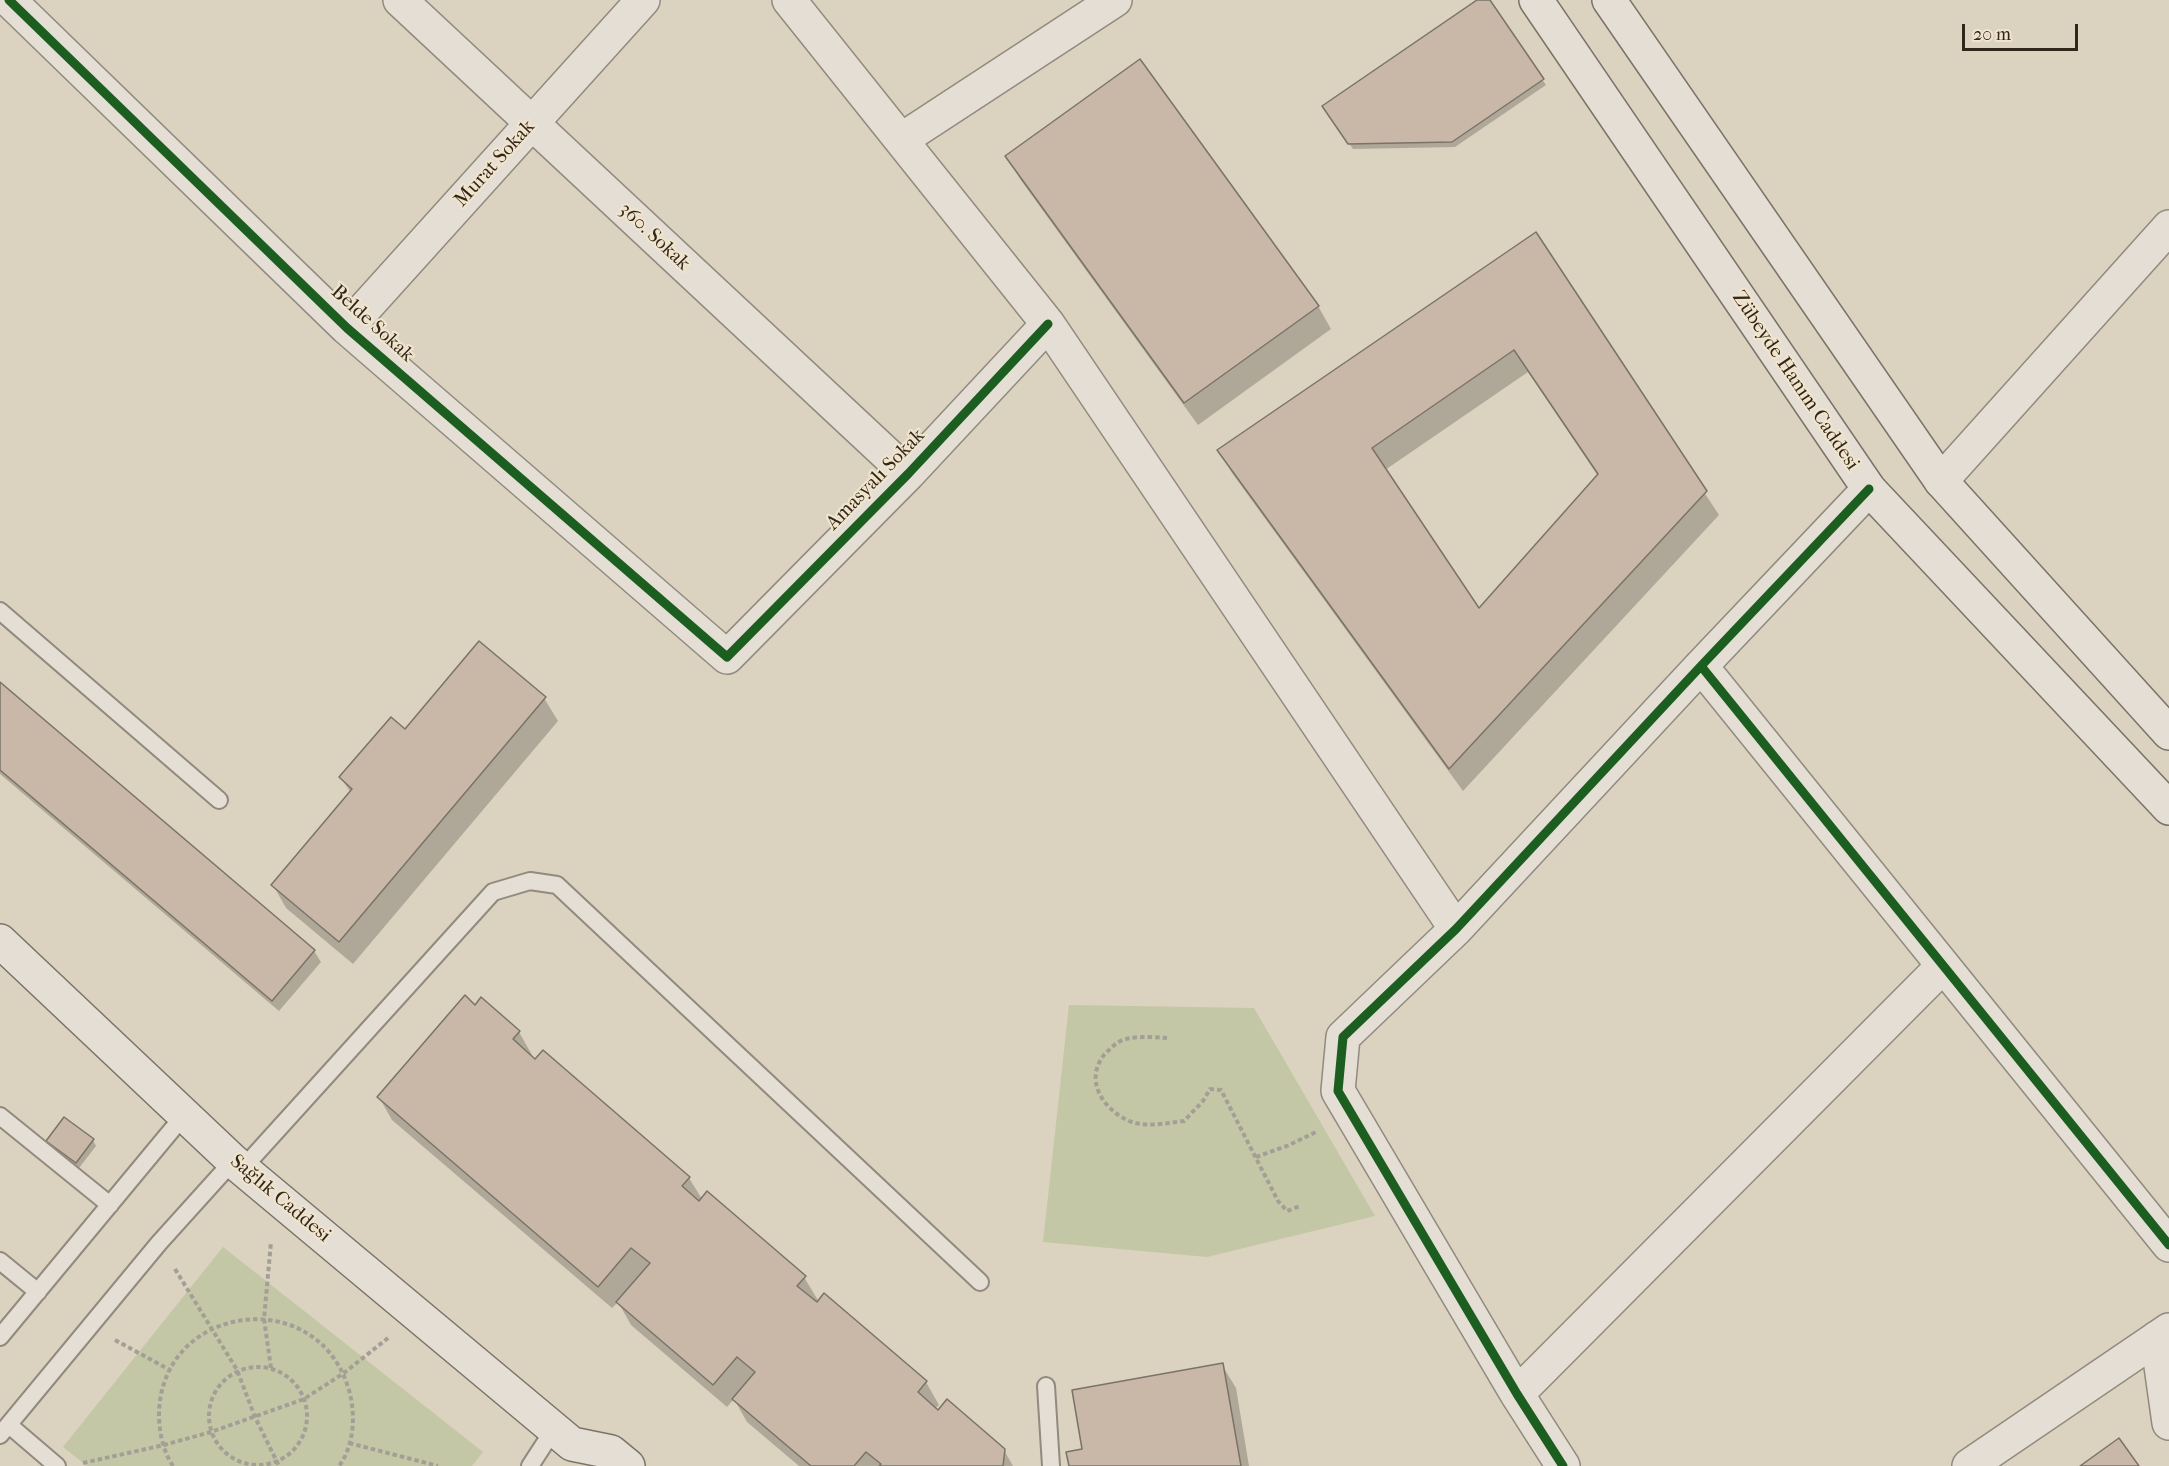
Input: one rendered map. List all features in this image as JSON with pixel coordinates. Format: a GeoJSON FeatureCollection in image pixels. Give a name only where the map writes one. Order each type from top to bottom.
{"type":"FeatureCollection","features":[{"type":"Feature","properties":{"kind":"street","name":"Belde Sokak"},"geometry":{"type":"LineString","coordinates":[[9,0],[347,328],[727,657]]}},
{"type":"Feature","properties":{"kind":"street","name":"360. Sokak"},"geometry":{"type":"LineString","coordinates":[[400,0],[908,474]]}},
{"type":"Feature","properties":{"kind":"street","name":"Murat Sokak"},"geometry":{"type":"LineString","coordinates":[[347,328],[643,0]]}},
{"type":"Feature","properties":{"kind":"street"},"geometry":{"type":"LineString","coordinates":[[789,0],[1048,324],[1456,929]]}},
{"type":"Feature","properties":{"kind":"street"},"geometry":{"type":"LineString","coordinates":[[901,140],[1115,0]]}},
{"type":"Feature","properties":{"kind":"street","name":"Zübeyde Hanım Caddesi"},"geometry":{"type":"LineString","coordinates":[[1536,0],[1869,489],[2169,808]]}},
{"type":"Feature","properties":{"kind":"street"},"geometry":{"type":"LineString","coordinates":[[1609,0],[1941,481],[2169,733]]}},
{"type":"Feature","properties":{"kind":"street"},"geometry":{"type":"LineString","coordinates":[[1941,481],[2165,240]]}},
{"type":"Feature","properties":{"kind":"street","name":"Amasyalı Sokak"},"geometry":{"type":"LineString","coordinates":[[727,657],[908,474],[1048,324]]}},
{"type":"Feature","properties":{"kind":"street"},"geometry":{"type":"LineString","coordinates":[[1563,1466],[1517,1394],[1338,1091],[1343,1037],[1456,929],[1869,489]]}},
{"type":"Feature","properties":{"kind":"street"},"geometry":{"type":"LineString","coordinates":[[1701,666],[2169,1245]]}},
{"type":"Feature","properties":{"kind":"street","name":"Sağlık Caddesi"},"geometry":{"type":"LineString","coordinates":[[0,941],[238,1165],[417,1314],[568,1446],[611,1452],[628,1466]]}},
{"type":"Feature","properties":{"kind":"street"},"geometry":{"type":"LineString","coordinates":[[1517,1394],[1943,966]]}},
{"type":"Feature","properties":{"kind":"street"},"geometry":{"type":"LineString","coordinates":[[2163,1334],[2169,1423]]}},
{"type":"Feature","properties":{"kind":"street"},"geometry":{"type":"LineString","coordinates":[[1969,1466],[2163,1334]]}},
{"type":"Feature","properties":{"kind":"lane"},"geometry":{"type":"LineString","coordinates":[[0,611],[219,800]]}},
{"type":"Feature","properties":{"kind":"lane"},"geometry":{"type":"LineString","coordinates":[[57,1466],[4,1430],[159,1243],[238,1165],[493,892],[530,881],[557,885],[980,1282]]}},
{"type":"Feature","properties":{"kind":"lane"},"geometry":{"type":"LineString","coordinates":[[0,1337],[185,1114]]}},
{"type":"Feature","properties":{"kind":"lane"},"geometry":{"type":"LineString","coordinates":[[0,1116],[110,1204]]}},
{"type":"Feature","properties":{"kind":"lane"},"geometry":{"type":"LineString","coordinates":[[0,1261],[38,1292]]}},
{"type":"Feature","properties":{"kind":"lane"},"geometry":{"type":"LineString","coordinates":[[1046,1386],[1051,1466]]}},
{"type":"Feature","properties":{"kind":"lane"},"geometry":{"type":"LineString","coordinates":[[530,1466],[568,1446]]}},
{"type":"Feature","properties":{"kind":"path"},"geometry":{"type":"LineString","coordinates":[[1167,1038],[1124,1039],[1110,1048],[1098,1064],[1095,1082],[1104,1105],[1130,1121],[1151,1125],[1184,1121],[1203,1101],[1210,1089],[1221,1090],[1278,1201],[1287,1211],[1300,1206]]}},
{"type":"Feature","properties":{"kind":"path"},"geometry":{"type":"LineString","coordinates":[[1256,1157],[1313,1134],[1350,1112]]}},
{"type":"Feature","properties":{"kind":"path"},"geometry":{"type":"LineString","coordinates":[[271,1369],[264,1319],[275,1196]]}},
{"type":"Feature","properties":{"kind":"path"},"geometry":{"type":"LineString","coordinates":[[159,1243],[237,1370],[255,1417],[278,1464]]}},
{"type":"Feature","properties":{"kind":"path"},"geometry":{"type":"LineString","coordinates":[[82,1463],[211,1432],[304,1400],[344,1373],[417,1314]]}},
{"type":"Feature","properties":{"kind":"path"},"geometry":{"type":"LineString","coordinates":[[173,1466],[159,1429],[159,1399],[170,1370],[188,1345],[213,1328],[242,1319],[273,1319],[302,1330],[326,1348],[344,1373],[353,1402],[352,1432],[339,1466]]}},
{"type":"Feature","properties":{"kind":"path"},"geometry":{"type":"LineString","coordinates":[[90,1326],[170,1370]]}},
{"type":"Feature","properties":{"kind":"path"},"geometry":{"type":"LineString","coordinates":[[263,1366],[271,1369],[288,1376],[300,1389],[308,1421],[298,1446],[278,1464],[252,1466],[228,1457],[211,1432],[207,1411],[217,1387],[237,1370],[263,1366]]}},
{"type":"Feature","properties":{"kind":"path"},"geometry":{"type":"LineString","coordinates":[[349,1443],[438,1466]]}},
{"type":"Feature","properties":{"kind":"green space"},"geometry":{"type":"Polygon","coordinates":[[[1069,1005],[1254,1008],[1375,1216],[1207,1257],[1043,1242],[1069,1005]]]}},
{"type":"Feature","properties":{"kind":"green space"},"geometry":{"type":"Polygon","coordinates":[[[223,1247],[483,1452],[472,1466],[87,1466],[63,1447],[223,1247]]]}},
{"type":"Feature","properties":{"kind":"building"},"geometry":{"type":"Polygon","coordinates":[[[1477,0],[1490,0],[1544,79],[1452,142],[1348,144],[1322,106],[1477,0]]]}},
{"type":"Feature","properties":{"kind":"building"},"geometry":{"type":"Polygon","coordinates":[[[1140,59],[1319,306],[1184,403],[1005,156],[1140,59]]]}},
{"type":"Feature","properties":{"kind":"building"},"geometry":{"type":"Polygon","coordinates":[[[1536,232],[1707,491],[1449,769],[1217,450],[1536,232]],[[1514,350],[1372,448],[1479,608],[1598,474],[1514,350]]]}},
{"type":"Feature","properties":{"kind":"building"},"geometry":{"type":"Polygon","coordinates":[[[479,641],[546,697],[339,942],[271,885],[352,789],[339,777],[391,717],[405,729],[479,641]]]}},
{"type":"Feature","properties":{"kind":"building"},"geometry":{"type":"Polygon","coordinates":[[[0,682],[315,950],[272,1001],[0,770],[0,682]]]}},
{"type":"Feature","properties":{"kind":"building"},"geometry":{"type":"Polygon","coordinates":[[[465,995],[475,1005],[481,997],[520,1031],[513,1039],[535,1059],[543,1050],[690,1177],[682,1186],[699,1201],[707,1191],[806,1276],[797,1286],[817,1302],[824,1293],[927,1381],[918,1392],[938,1410],[947,1399],[1005,1449],[1003,1466],[879,1466],[881,1464],[866,1452],[854,1466],[811,1466],[732,1399],[755,1372],[737,1357],[713,1385],[616,1302],[650,1263],[631,1248],[598,1287],[377,1097],[465,995]]]}},
{"type":"Feature","properties":{"kind":"building"},"geometry":{"type":"Polygon","coordinates":[[[64,1117],[94,1139],[76,1163],[46,1141],[64,1117]]]}},
{"type":"Feature","properties":{"kind":"building"},"geometry":{"type":"Polygon","coordinates":[[[1223,1363],[1241,1466],[1069,1466],[1066,1452],[1082,1449],[1072,1390],[1223,1363]]]}},
{"type":"Feature","properties":{"kind":"building"},"geometry":{"type":"Polygon","coordinates":[[[2119,1438],[2139,1466],[2080,1466],[2119,1438]]]}},
{"type":"Feature","properties":{"kind":"cycle path"},"geometry":{"type":"LineString","coordinates":[[9,0],[347,328],[727,657],[908,474],[1048,324]]}},
{"type":"Feature","properties":{"kind":"cycle path"},"geometry":{"type":"LineString","coordinates":[[1563,1466],[1517,1394],[1338,1091],[1343,1037],[1456,929],[1869,489]]}},
{"type":"Feature","properties":{"kind":"cycle path"},"geometry":{"type":"LineString","coordinates":[[1701,666],[2169,1245]]}}]}
